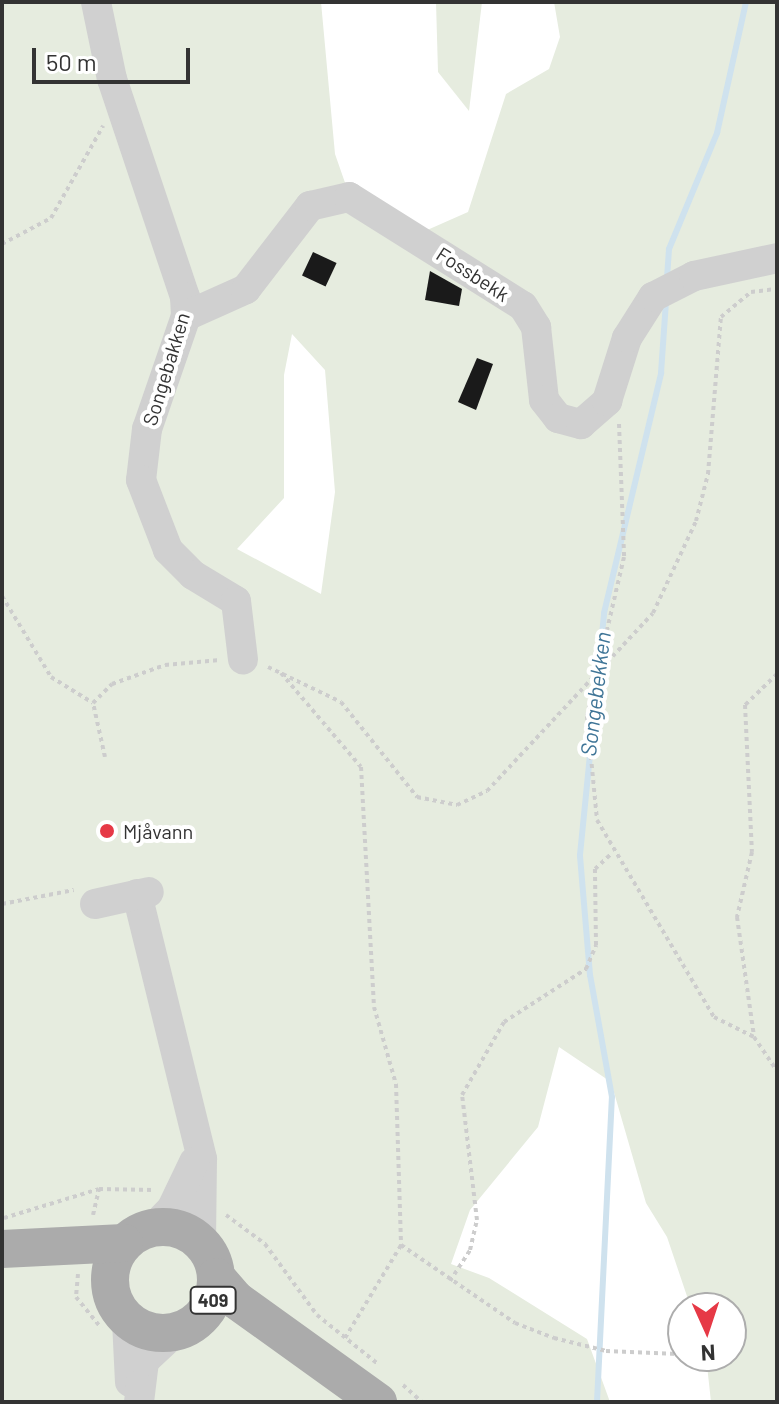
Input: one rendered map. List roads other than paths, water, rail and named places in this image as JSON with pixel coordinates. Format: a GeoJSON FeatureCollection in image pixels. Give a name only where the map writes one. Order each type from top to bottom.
{"type":"FeatureCollection","features":[{"type":"Feature","properties":{"kind":"main road"},"geometry":{"type":"LineString","coordinates":[[18,1251],[82,1261],[139,1235],[179,1229],[201,1243]]}},
{"type":"Feature","properties":{"kind":"main road"},"geometry":{"type":"LineString","coordinates":[[123,1321],[112,1261],[139,1235]]}},
{"type":"Feature","properties":{"kind":"main road","name":"409"},"geometry":{"type":"LineString","coordinates":[[201,1243],[216,1277],[279,1332],[378,1402]]}},
{"type":"Feature","properties":{"kind":"main road","name":"409"},"geometry":{"type":"LineString","coordinates":[[82,1261],[123,1321],[279,1332]]}},
{"type":"Feature","properties":{"kind":"main road","name":"409"},"geometry":{"type":"LineString","coordinates":[[186,1327],[212,1301],[216,1277]]}},
{"type":"Feature","properties":{"kind":"street","name":"Songebakken"},"geometry":{"type":"LineString","coordinates":[[96,2],[120,102],[186,316],[147,429],[141,480],[168,550],[193,575],[236,601],[243,660]]}},
{"type":"Feature","properties":{"kind":"street","name":"Fossbekk"},"geometry":{"type":"LineString","coordinates":[[186,316],[246,289],[310,206],[349,197],[523,306],[536,327],[544,400],[558,418],[581,424],[607,401],[627,338],[653,297],[694,276],[777,258]]}},
{"type":"Feature","properties":{"kind":"street"},"geometry":{"type":"LineString","coordinates":[[87,897],[143,893],[197,1148],[201,1243]]}},
{"type":"Feature","properties":{"kind":"street"},"geometry":{"type":"LineString","coordinates":[[139,1235],[179,1196],[197,1148]]}},
{"type":"Feature","properties":{"kind":"street"},"geometry":{"type":"LineString","coordinates":[[123,1321],[138,1402]]}},
{"type":"Feature","properties":{"kind":"street"},"geometry":{"type":"LineString","coordinates":[[138,1402],[144,1361],[186,1327]]}},
{"type":"Feature","properties":{"kind":"waterway","name":"Songebekken"},"geometry":{"type":"LineString","coordinates":[[667,278],[669,249],[717,133],[746,2]]}},
{"type":"Feature","properties":{"kind":"waterway","name":"Songebekken"},"geometry":{"type":"LineString","coordinates":[[597,1402],[612,1097],[590,975],[580,855],[604,613],[661,373],[666,301]]}},
{"type":"Feature","properties":{"kind":"place","name":"Mjåvann"},"geometry":{"type":"Point","coordinates":[107,831]}}]}
